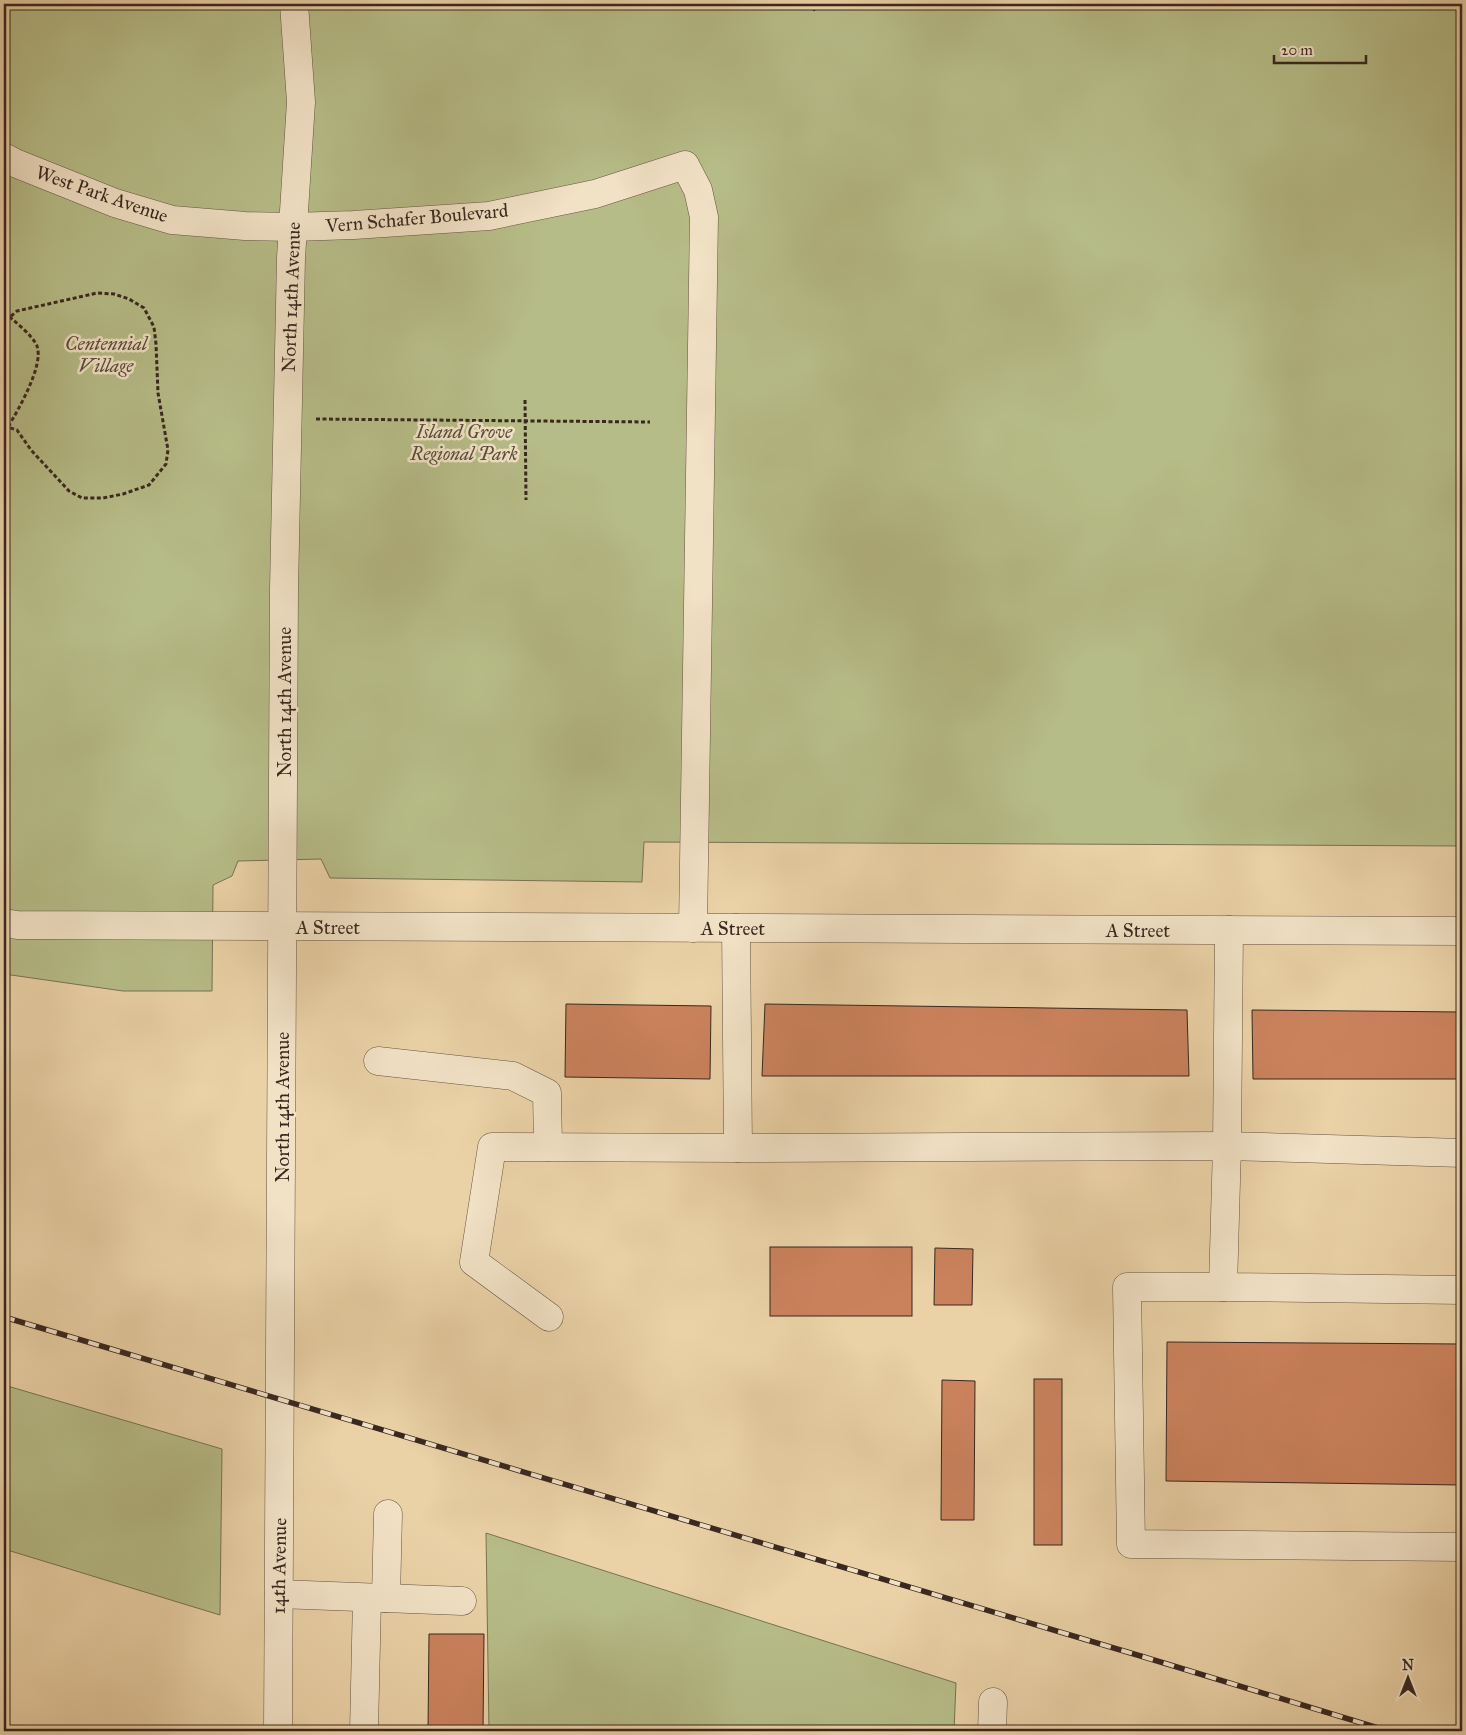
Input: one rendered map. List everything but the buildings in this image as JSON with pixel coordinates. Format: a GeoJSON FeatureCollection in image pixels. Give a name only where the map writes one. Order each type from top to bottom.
{"type":"FeatureCollection","features":[{"type":"Feature","properties":{"kind":"street","name":"North 14th Avenue"},"geometry":{"type":"LineString","coordinates":[[281,1401],[283,927],[293,590],[292,226],[301,102],[294,4]]}},
{"type":"Feature","properties":{"kind":"street","name":"West Park Avenue"},"geometry":{"type":"LineString","coordinates":[[4,157],[115,203],[172,220],[245,226],[292,226]]}},
{"type":"Feature","properties":{"kind":"street","name":"Vern Schafer Boulevard"},"geometry":{"type":"LineString","coordinates":[[292,226],[354,226],[489,216],[595,194],[685,165],[698,190],[704,217],[693,928]]}},
{"type":"Feature","properties":{"kind":"street","name":"A Street"},"geometry":{"type":"LineString","coordinates":[[4,923],[283,927],[1462,931]]}},
{"type":"Feature","properties":{"kind":"street"},"geometry":{"type":"LineString","coordinates":[[736,928],[738,1148]]}},
{"type":"Feature","properties":{"kind":"street"},"geometry":{"type":"LineString","coordinates":[[1223,1287],[1227,1146],[1229,930]]}},
{"type":"Feature","properties":{"kind":"street"},"geometry":{"type":"LineString","coordinates":[[378,1062],[513,1076],[547,1093],[548,1147]]}},
{"type":"Feature","properties":{"kind":"street"},"geometry":{"type":"LineString","coordinates":[[549,1317],[474,1262],[492,1147],[1227,1146],[1462,1153]]}},
{"type":"Feature","properties":{"kind":"street"},"geometry":{"type":"LineString","coordinates":[[1462,1290],[1127,1287],[1132,1544],[1462,1547]]}},
{"type":"Feature","properties":{"kind":"street","name":"14th Avenue"},"geometry":{"type":"LineString","coordinates":[[278,1731],[281,1401]]}},
{"type":"Feature","properties":{"kind":"street"},"geometry":{"type":"LineString","coordinates":[[364,1731],[376,1598],[388,1514]]}},
{"type":"Feature","properties":{"kind":"street"},"geometry":{"type":"LineString","coordinates":[[279,1594],[462,1601]]}},
{"type":"Feature","properties":{"kind":"street"},"geometry":{"type":"LineString","coordinates":[[992,1731],[993,1702]]}},
{"type":"Feature","properties":{"kind":"path"},"geometry":{"type":"LineString","coordinates":[[4,313],[28,334],[37,346],[37,361],[28,392],[6,426],[17,430],[31,450],[69,491],[82,498],[103,498],[123,494],[149,485],[166,464],[168,450],[158,393],[154,327],[144,308],[129,299],[114,294],[97,293],[17,311],[10,317]]}},
{"type":"Feature","properties":{"kind":"path"},"geometry":{"type":"LineString","coordinates":[[525,400],[526,500]]}},
{"type":"Feature","properties":{"kind":"path"},"geometry":{"type":"LineString","coordinates":[[308,419],[650,422]]}},
{"type":"Feature","properties":{"kind":"green space","name":"Island Grove Regional Park"},"geometry":{"type":"Polygon","coordinates":[[[4,4],[1462,4],[1462,846],[644,842],[642,882],[330,878],[321,859],[238,861],[232,876],[213,885],[212,991],[123,991],[4,974],[4,4]]]}},
{"type":"Feature","properties":{"kind":"green space"},"geometry":{"type":"Polygon","coordinates":[[[4,1385],[222,1449],[220,1615],[4,1549],[4,1385]]]}},
{"type":"Feature","properties":{"kind":"green space"},"geometry":{"type":"Polygon","coordinates":[[[486,1533],[956,1683],[954,1731],[489,1731],[486,1533]]]}},
{"type":"Feature","properties":{"kind":"railway"},"geometry":{"type":"LineString","coordinates":[[4,1317],[1388,1731]]}},
{"type":"Feature","properties":{"kind":"park label","name":"Centennial Village"},"geometry":{"type":"Point","coordinates":[106,354]}}]}
